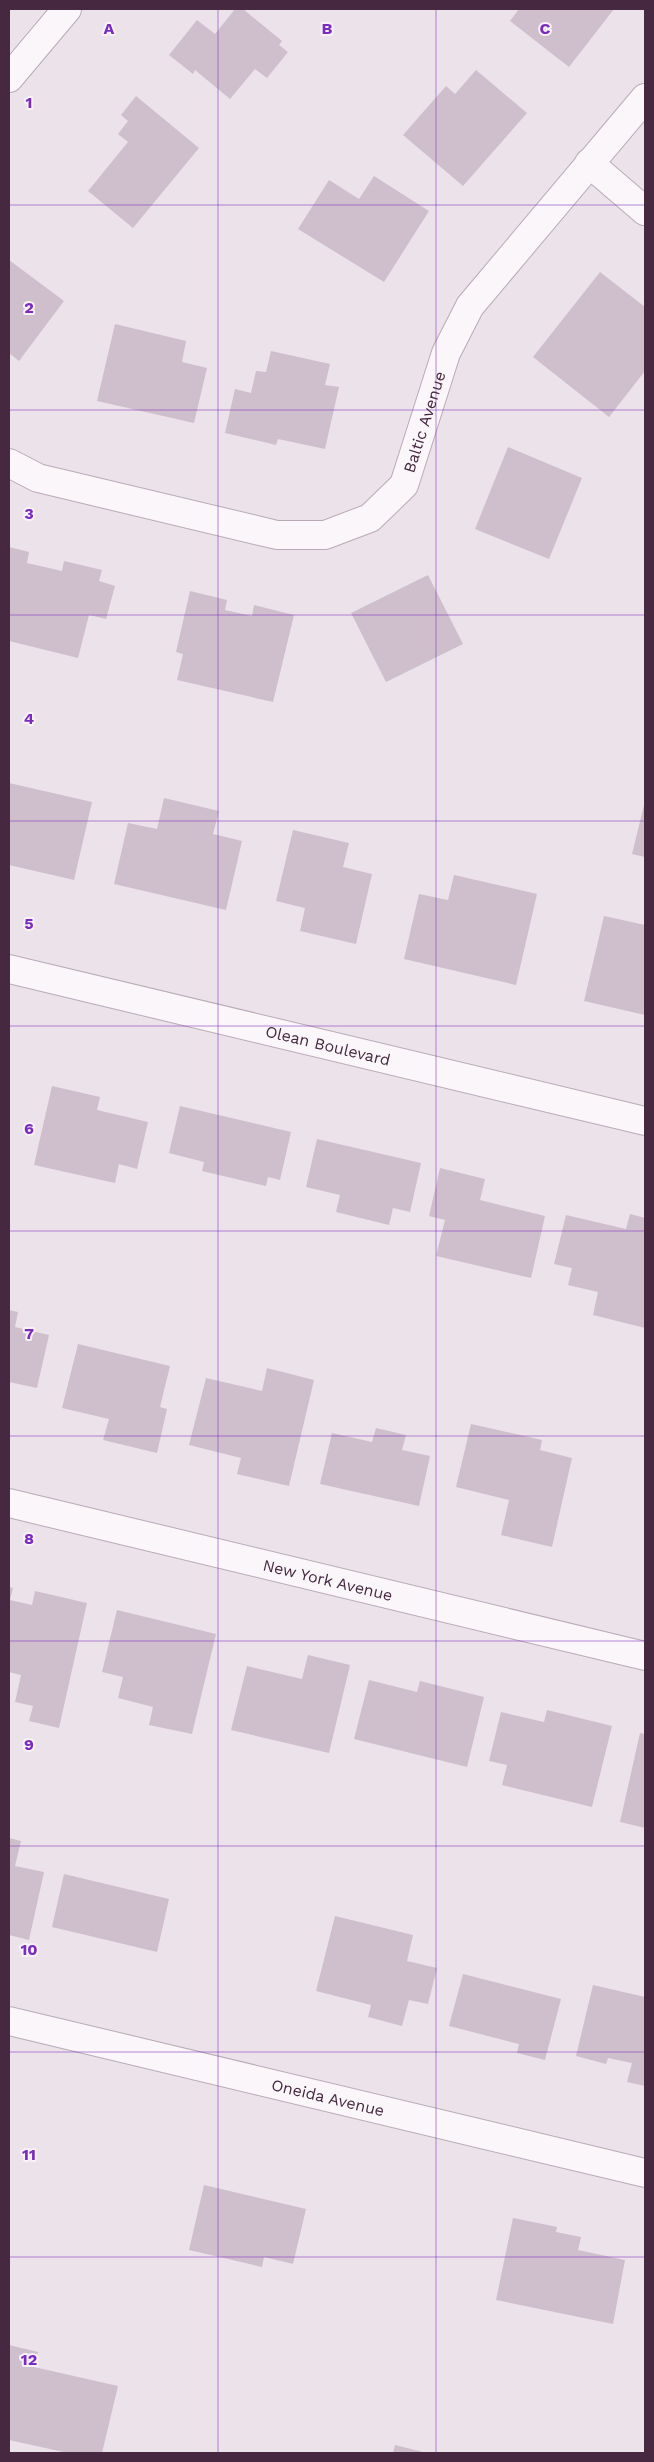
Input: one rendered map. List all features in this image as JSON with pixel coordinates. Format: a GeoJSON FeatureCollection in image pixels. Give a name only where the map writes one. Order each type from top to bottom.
{"type":"FeatureCollection","features":[{"type":"Feature","properties":{"kind":"street"},"geometry":{"type":"LineString","coordinates":[[9,78],[67,9]]}},
{"type":"Feature","properties":{"kind":"street","name":"Baltic Avenue"},"geometry":{"type":"LineString","coordinates":[[9,463],[38,478],[277,535],[325,535],[370,518],[404,485],[446,353],[470,306],[645,98]]}},
{"type":"Feature","properties":{"kind":"street"},"geometry":{"type":"LineString","coordinates":[[589,163],[645,212]]}},
{"type":"Feature","properties":{"kind":"street","name":"Olean Boulevard"},"geometry":{"type":"LineString","coordinates":[[9,969],[645,1121]]}},
{"type":"Feature","properties":{"kind":"street","name":"New York Avenue"},"geometry":{"type":"LineString","coordinates":[[9,1503],[645,1656]]}},
{"type":"Feature","properties":{"kind":"street","name":"Oneida Avenue"},"geometry":{"type":"LineString","coordinates":[[9,2021],[645,2173]]}},
{"type":"Feature","properties":{"kind":"building"},"geometry":{"type":"Polygon","coordinates":[[[235,9],[243,9],[282,41],[279,45],[288,52],[267,78],[255,69],[230,99],[195,70],[193,74],[169,55],[197,20],[215,34],[235,9]]]}},
{"type":"Feature","properties":{"kind":"building"},"geometry":{"type":"Polygon","coordinates":[[[519,9],[614,9],[569,67],[510,21],[519,9]]]}},
{"type":"Feature","properties":{"kind":"building"},"geometry":{"type":"Polygon","coordinates":[[[476,70],[527,113],[463,186],[403,135],[446,86],[455,94],[476,70]]]}},
{"type":"Feature","properties":{"kind":"building"},"geometry":{"type":"Polygon","coordinates":[[[136,96],[199,148],[133,228],[88,191],[128,142],[118,134],[128,121],[121,115],[136,96]]]}},
{"type":"Feature","properties":{"kind":"building"},"geometry":{"type":"Polygon","coordinates":[[[374,176],[429,211],[384,282],[298,229],[329,180],[359,199],[374,176]]]}},
{"type":"Feature","properties":{"kind":"building"},"geometry":{"type":"Polygon","coordinates":[[[9,260],[64,301],[19,361],[9,353],[9,260]]]}},
{"type":"Feature","properties":{"kind":"building"},"geometry":{"type":"Polygon","coordinates":[[[600,272],[645,307],[645,371],[609,417],[533,357],[600,272]]]}},
{"type":"Feature","properties":{"kind":"building"},"geometry":{"type":"Polygon","coordinates":[[[115,324],[186,341],[182,362],[207,368],[194,423],[97,401],[115,324]]]}},
{"type":"Feature","properties":{"kind":"building"},"geometry":{"type":"Polygon","coordinates":[[[271,351],[330,364],[325,385],[339,387],[325,449],[278,439],[276,445],[225,433],[235,389],[251,393],[256,371],[266,372],[271,351]]]}},
{"type":"Feature","properties":{"kind":"building"},"geometry":{"type":"Polygon","coordinates":[[[508,447],[582,478],[549,559],[475,529],[508,447]]]}},
{"type":"Feature","properties":{"kind":"building"},"geometry":{"type":"Polygon","coordinates":[[[9,547],[29,552],[27,563],[62,571],[64,561],[102,570],[99,581],[115,586],[106,619],[89,615],[78,658],[9,641],[9,547]]]}},
{"type":"Feature","properties":{"kind":"building"},"geometry":{"type":"Polygon","coordinates":[[[428,575],[463,644],[386,682],[351,613],[428,575]]]}},
{"type":"Feature","properties":{"kind":"building"},"geometry":{"type":"Polygon","coordinates":[[[190,591],[227,600],[225,610],[252,616],[254,605],[294,615],[273,702],[177,680],[183,654],[176,652],[190,591]]]}},
{"type":"Feature","properties":{"kind":"building"},"geometry":{"type":"Polygon","coordinates":[[[9,783],[92,802],[74,880],[9,865],[9,783]]]}},
{"type":"Feature","properties":{"kind":"building"},"geometry":{"type":"Polygon","coordinates":[[[164,798],[219,811],[213,834],[242,841],[226,910],[114,884],[128,823],[157,829],[164,798]]]}},
{"type":"Feature","properties":{"kind":"building"},"geometry":{"type":"Polygon","coordinates":[[[645,801],[645,857],[632,854],[645,801]]]}},
{"type":"Feature","properties":{"kind":"building"},"geometry":{"type":"Polygon","coordinates":[[[293,830],[349,843],[343,867],[372,874],[356,944],[300,931],[305,908],[276,901],[293,830]]]}},
{"type":"Feature","properties":{"kind":"building"},"geometry":{"type":"Polygon","coordinates":[[[454,875],[537,894],[516,985],[404,959],[419,894],[448,900],[454,875]]]}},
{"type":"Feature","properties":{"kind":"building"},"geometry":{"type":"Polygon","coordinates":[[[604,916],[645,925],[645,1015],[584,1001],[604,916]]]}},
{"type":"Feature","properties":{"kind":"building"},"geometry":{"type":"Polygon","coordinates":[[[52,1086],[100,1097],[97,1110],[148,1122],[137,1169],[119,1164],[115,1183],[34,1165],[52,1086]]]}},
{"type":"Feature","properties":{"kind":"building"},"geometry":{"type":"Polygon","coordinates":[[[180,1106],[291,1132],[280,1180],[268,1177],[266,1186],[202,1171],[204,1162],[169,1153],[180,1106]]]}},
{"type":"Feature","properties":{"kind":"building"},"geometry":{"type":"Polygon","coordinates":[[[317,1139],[421,1163],[410,1212],[393,1208],[389,1225],[336,1212],[340,1195],[306,1187],[317,1139]]]}},
{"type":"Feature","properties":{"kind":"building"},"geometry":{"type":"Polygon","coordinates":[[[440,1168],[485,1179],[480,1200],[545,1216],[531,1278],[436,1256],[445,1220],[429,1216],[440,1168]]]}},
{"type":"Feature","properties":{"kind":"building"},"geometry":{"type":"Polygon","coordinates":[[[630,1214],[645,1218],[645,1328],[593,1315],[598,1292],[568,1285],[572,1268],[554,1264],[566,1215],[626,1229],[630,1214]]]}},
{"type":"Feature","properties":{"kind":"building"},"geometry":{"type":"Polygon","coordinates":[[[9,1310],[18,1312],[15,1327],[49,1335],[37,1388],[9,1382],[9,1310]]]}},
{"type":"Feature","properties":{"kind":"building"},"geometry":{"type":"Polygon","coordinates":[[[78,1344],[170,1366],[160,1407],[167,1409],[157,1453],[103,1440],[109,1419],[62,1408],[78,1344]]]}},
{"type":"Feature","properties":{"kind":"building"},"geometry":{"type":"Polygon","coordinates":[[[267,1368],[314,1380],[289,1486],[237,1474],[241,1458],[189,1445],[206,1378],[262,1391],[267,1368]]]}},
{"type":"Feature","properties":{"kind":"building"},"geometry":{"type":"Polygon","coordinates":[[[471,1424],[542,1440],[540,1450],[572,1458],[552,1547],[501,1535],[509,1500],[456,1487],[471,1424]]]}},
{"type":"Feature","properties":{"kind":"building"},"geometry":{"type":"Polygon","coordinates":[[[376,1428],[406,1435],[402,1450],[430,1456],[419,1506],[320,1484],[332,1433],[372,1442],[376,1428]]]}},
{"type":"Feature","properties":{"kind":"building"},"geometry":{"type":"Polygon","coordinates":[[[9,1587],[13,1588],[10,1600],[32,1605],[35,1591],[87,1603],[59,1728],[29,1721],[33,1706],[15,1702],[21,1675],[9,1672],[9,1587]]]}},
{"type":"Feature","properties":{"kind":"building"},"geometry":{"type":"Polygon","coordinates":[[[117,1610],[216,1634],[192,1734],[149,1725],[153,1707],[118,1698],[123,1677],[102,1672],[117,1610]]]}},
{"type":"Feature","properties":{"kind":"building"},"geometry":{"type":"Polygon","coordinates":[[[308,1655],[350,1665],[329,1753],[231,1730],[247,1666],[302,1679],[308,1655]]]}},
{"type":"Feature","properties":{"kind":"building"},"geometry":{"type":"Polygon","coordinates":[[[369,1680],[417,1692],[420,1681],[484,1697],[467,1767],[354,1739],[369,1680]]]}},
{"type":"Feature","properties":{"kind":"building"},"geometry":{"type":"Polygon","coordinates":[[[547,1710],[612,1726],[592,1807],[502,1785],[507,1765],[489,1761],[501,1712],[544,1722],[547,1710]]]}},
{"type":"Feature","properties":{"kind":"building"},"geometry":{"type":"Polygon","coordinates":[[[640,1733],[645,1734],[645,1828],[620,1822],[640,1733]]]}},
{"type":"Feature","properties":{"kind":"building"},"geometry":{"type":"Polygon","coordinates":[[[9,1838],[21,1841],[15,1866],[44,1872],[29,1940],[9,1935],[9,1838]]]}},
{"type":"Feature","properties":{"kind":"building"},"geometry":{"type":"Polygon","coordinates":[[[64,1874],[169,1899],[157,1952],[52,1927],[64,1874]]]}},
{"type":"Feature","properties":{"kind":"building"},"geometry":{"type":"Polygon","coordinates":[[[335,1916],[413,1935],[407,1961],[437,1968],[428,2004],[409,2000],[402,2026],[368,2017],[371,2005],[316,1991],[335,1916]]]}},
{"type":"Feature","properties":{"kind":"building"},"geometry":{"type":"Polygon","coordinates":[[[463,1974],[561,1999],[545,2060],[517,2053],[519,2044],[449,2026],[463,1974]]]}},
{"type":"Feature","properties":{"kind":"building"},"geometry":{"type":"Polygon","coordinates":[[[593,1985],[645,1997],[645,2086],[627,2082],[632,2063],[608,2058],[606,2064],[576,2056],[593,1985]]]}},
{"type":"Feature","properties":{"kind":"building"},"geometry":{"type":"Polygon","coordinates":[[[204,2185],[306,2209],[293,2264],[264,2257],[262,2267],[189,2250],[204,2185]]]}},
{"type":"Feature","properties":{"kind":"building"},"geometry":{"type":"Polygon","coordinates":[[[513,2218],[557,2227],[556,2232],[581,2237],[578,2250],[625,2260],[613,2324],[496,2300],[513,2218]]]}},
{"type":"Feature","properties":{"kind":"building"},"geometry":{"type":"Polygon","coordinates":[[[9,2345],[38,2352],[34,2367],[118,2386],[102,2453],[68,2453],[9,2440],[9,2345]]]}},
{"type":"Feature","properties":{"kind":"building"},"geometry":{"type":"Polygon","coordinates":[[[395,2445],[427,2453],[393,2453],[395,2445]]]}}]}
